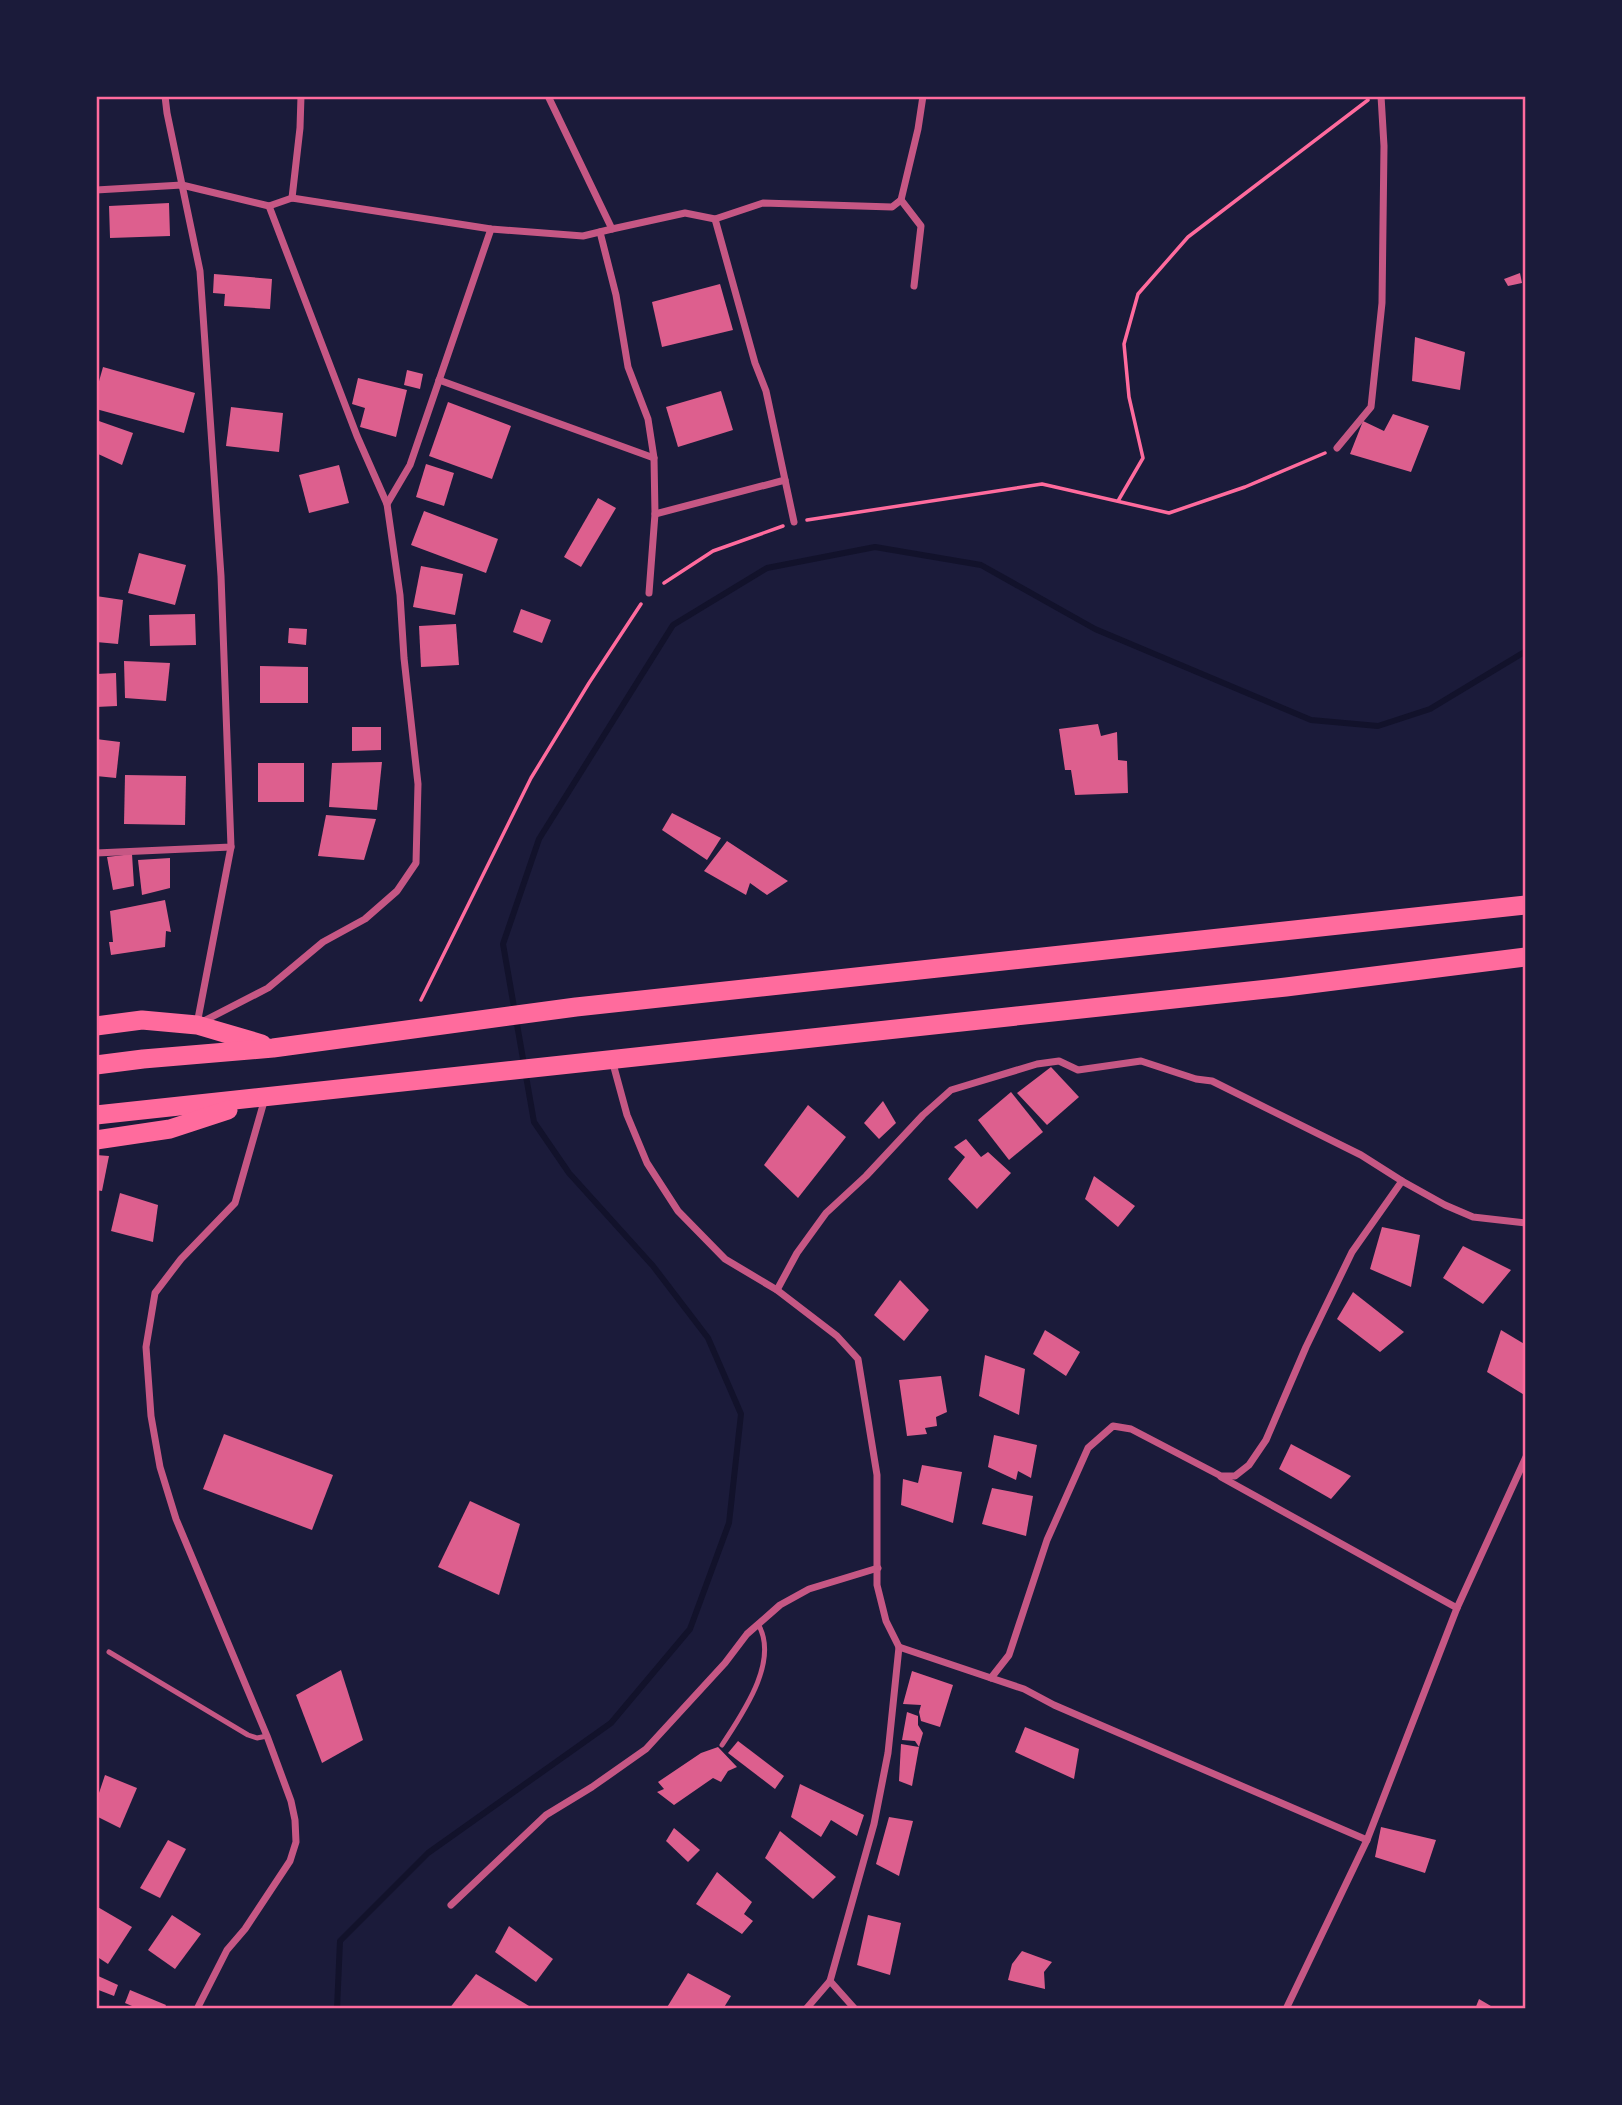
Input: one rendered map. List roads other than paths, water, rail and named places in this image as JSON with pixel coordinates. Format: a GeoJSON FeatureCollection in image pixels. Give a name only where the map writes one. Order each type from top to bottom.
{"type":"FeatureCollection","features":[{"type":"Feature","properties":{"kind":"highway"},"geometry":{"type":"LineString","coordinates":[[96,1065],[273,1048],[576,1007],[1526,905]]}},
{"type":"Feature","properties":{"kind":"highway"},"geometry":{"type":"LineString","coordinates":[[96,1115],[1286,987],[1526,957]]}},
{"type":"Feature","properties":{"kind":"highway"},"geometry":{"type":"LineString","coordinates":[[96,1026],[142,1020],[197,1025],[273,1048]]}},
{"type":"Feature","properties":{"kind":"highway"},"geometry":{"type":"LineString","coordinates":[[96,1140],[170,1129],[275,1097]]}},
{"type":"Feature","properties":{"kind":"street"},"geometry":{"type":"LineString","coordinates":[[166,96],[167,113],[200,271],[222,576],[231,847],[197,1025]]}},
{"type":"Feature","properties":{"kind":"street"},"geometry":{"type":"LineString","coordinates":[[292,198],[301,96]]}},
{"type":"Feature","properties":{"kind":"street"},"geometry":{"type":"LineString","coordinates":[[548,96],[612,229]]}},
{"type":"Feature","properties":{"kind":"street"},"geometry":{"type":"LineString","coordinates":[[96,190],[182,184],[268,206],[292,198],[491,229],[583,236],[685,213],[715,219],[763,203],[892,207],[901,200],[923,96]]}},
{"type":"Feature","properties":{"kind":"street"},"geometry":{"type":"LineString","coordinates":[[1337,448],[1371,407],[1382,303],[1384,146],[1381,96]]}},
{"type":"Feature","properties":{"kind":"street"},"geometry":{"type":"LineString","coordinates":[[901,200],[921,226],[914,286]]}},
{"type":"Feature","properties":{"kind":"street"},"geometry":{"type":"LineString","coordinates":[[197,1025],[268,988],[323,942],[365,919],[397,891],[416,863],[418,784],[400,595],[387,504],[356,436],[268,206]]}},
{"type":"Feature","properties":{"kind":"street"},"geometry":{"type":"LineString","coordinates":[[715,219],[755,363],[766,391],[794,522]]}},
{"type":"Feature","properties":{"kind":"street"},"geometry":{"type":"LineString","coordinates":[[387,504],[410,465],[491,229]]}},
{"type":"Feature","properties":{"kind":"street"},"geometry":{"type":"LineString","coordinates":[[600,232],[616,295],[628,366],[648,419],[654,458],[655,514],[649,593]]}},
{"type":"Feature","properties":{"kind":"street"},"geometry":{"type":"LineString","coordinates":[[439,380],[654,458]]}},
{"type":"Feature","properties":{"kind":"street"},"geometry":{"type":"LineString","coordinates":[[655,514],[785,480]]}},
{"type":"Feature","properties":{"kind":"street"},"geometry":{"type":"LineString","coordinates":[[96,853],[231,847]]}},
{"type":"Feature","properties":{"kind":"street"},"geometry":{"type":"LineString","coordinates":[[612,1058],[627,1115],[647,1163],[678,1211],[724,1259],[777,1290],[837,1336],[858,1359],[877,1475],[877,1585],[886,1621],[900,1647],[888,1753],[874,1824],[830,1981],[806,2009]]}},
{"type":"Feature","properties":{"kind":"street"},"geometry":{"type":"LineString","coordinates":[[777,1290],[797,1253],[825,1213],[866,1176],[923,1115],[951,1090],[1037,1064],[1059,1061],[1078,1070],[1141,1060],[1196,1079],[1212,1081],[1361,1155],[1402,1181],[1473,1217],[1526,1223]]}},
{"type":"Feature","properties":{"kind":"street"},"geometry":{"type":"LineString","coordinates":[[197,2009],[227,1950],[245,1929],[290,1861],[296,1842],[291,1801],[267,1736],[176,1519],[160,1467],[151,1416],[146,1347],[155,1293],[181,1259],[235,1203],[275,1097]]}},
{"type":"Feature","properties":{"kind":"street"},"geometry":{"type":"LineString","coordinates":[[1221,1476],[1235,1476],[1250,1465],[1266,1440],[1306,1347],[1352,1252],[1402,1181]]}},
{"type":"Feature","properties":{"kind":"street"},"geometry":{"type":"LineString","coordinates":[[991,1678],[1009,1655],[1047,1540],[1088,1448],[1113,1426],[1131,1429],[1221,1476],[1457,1608]]}},
{"type":"Feature","properties":{"kind":"street"},"geometry":{"type":"LineString","coordinates":[[1286,2009],[1367,1840],[1457,1608],[1526,1457]]}},
{"type":"Feature","properties":{"kind":"street"},"geometry":{"type":"LineString","coordinates":[[451,1905],[545,1815],[592,1787],[646,1749],[725,1663],[747,1634],[780,1605],[809,1590],[878,1568]]}},
{"type":"Feature","properties":{"kind":"street"},"geometry":{"type":"LineString","coordinates":[[900,1647],[1024,1689],[1054,1705],[1367,1840]]}},
{"type":"Feature","properties":{"kind":"street"},"geometry":{"type":"LineString","coordinates":[[830,1981],[855,2009]]}},
{"type":"Feature","properties":{"kind":"lane"},"geometry":{"type":"LineString","coordinates":[[722,1745],[757,1685],[766,1647],[758,1625]]}},
{"type":"Feature","properties":{"kind":"lane"},"geometry":{"type":"LineString","coordinates":[[109,1652],[248,1735],[257,1738],[267,1736]]}},
{"type":"Feature","properties":{"kind":"waterway"},"geometry":{"type":"LineString","coordinates":[[337,2009],[340,1941],[428,1853],[611,1723],[690,1629],[729,1523],[741,1414],[708,1338],[653,1266],[569,1173],[534,1122],[503,944],[539,839],[673,625],[767,568],[875,547],[981,565],[1095,629],[1311,720],[1378,726],[1430,709],[1526,651]]}}]}
